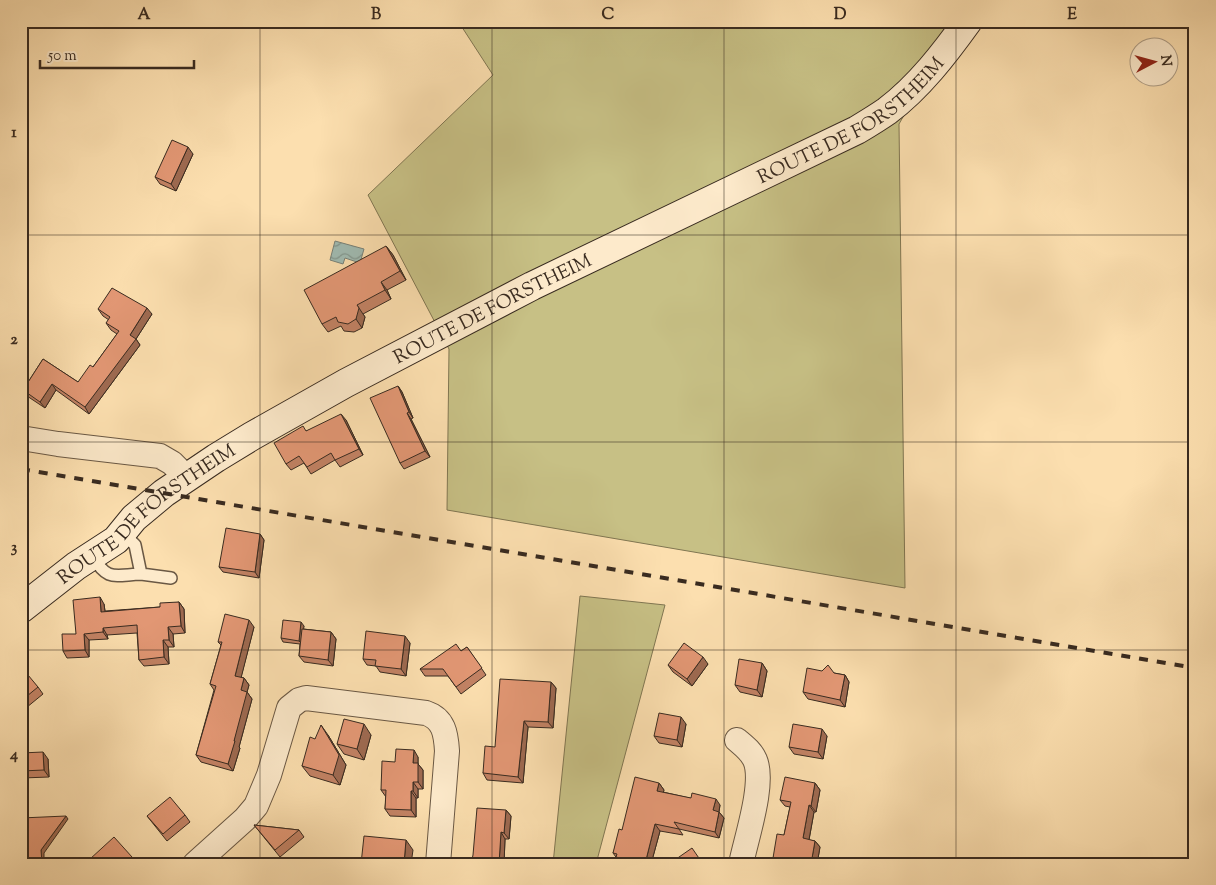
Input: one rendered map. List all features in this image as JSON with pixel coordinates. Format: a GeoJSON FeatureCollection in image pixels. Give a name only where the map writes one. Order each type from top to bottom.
{"type":"FeatureCollection","features":[{"type":"Feature","properties":{"kind":"street","name":"ROUTE DE FORSTHEIM"},"geometry":{"type":"LineString","coordinates":[[21,609],[76,566],[116,540],[143,510],[187,478],[252,436],[346,383],[532,286],[857,130],[888,110],[920,81],[950,46],[968,21]]}},
{"type":"Feature","properties":{"kind":"street"},"geometry":{"type":"LineString","coordinates":[[21,438],[160,456],[172,463],[187,478]]}},
{"type":"Feature","properties":{"kind":"street"},"geometry":{"type":"LineString","coordinates":[[194,864],[252,812],[264,790],[289,708],[298,700],[315,698],[426,712],[438,719],[443,725],[447,751],[438,864]]}},
{"type":"Feature","properties":{"kind":"street"},"geometry":{"type":"LineString","coordinates":[[737,740],[748,749],[755,760],[757,770],[756,798],[741,864]]}},
{"type":"Feature","properties":{"kind":"lane"},"geometry":{"type":"LineString","coordinates":[[123,533],[135,546],[142,574]]}},
{"type":"Feature","properties":{"kind":"lane"},"geometry":{"type":"LineString","coordinates":[[93,556],[100,570],[111,575],[142,574],[171,578]]}},
{"type":"Feature","properties":{"kind":"shaded area"},"geometry":{"type":"Polygon","coordinates":[[[458,21],[958,21],[899,124],[905,588],[447,510],[449,349],[368,195],[493,75],[458,21]]]}},
{"type":"Feature","properties":{"kind":"shaded area"},"geometry":{"type":"Polygon","coordinates":[[[580,596],[665,605],[596,864],[553,864],[580,596]]]}},
{"type":"Feature","properties":{"kind":"water"},"geometry":{"type":"Polygon","coordinates":[[[335,241],[364,249],[360,263],[345,258],[343,264],[330,260],[335,241]]]}},
{"type":"Feature","properties":{"kind":"building"},"geometry":{"type":"Polygon","coordinates":[[[172,140],[188,147],[171,184],[155,177],[172,140]]]}},
{"type":"Feature","properties":{"kind":"building"},"geometry":{"type":"Polygon","coordinates":[[[386,246],[400,271],[381,282],[385,290],[357,305],[359,308],[356,319],[348,324],[338,322],[336,317],[322,324],[304,290],[386,246]]]}},
{"type":"Feature","properties":{"kind":"building"},"geometry":{"type":"Polygon","coordinates":[[[112,288],[147,308],[130,335],[136,339],[85,407],[52,384],[40,402],[23,390],[43,359],[78,382],[90,365],[93,367],[119,331],[106,323],[110,317],[98,309],[112,288]]]}},
{"type":"Feature","properties":{"kind":"building"},"geometry":{"type":"Polygon","coordinates":[[[398,386],[409,412],[407,413],[425,451],[400,463],[370,398],[398,386]]]}},
{"type":"Feature","properties":{"kind":"building"},"geometry":{"type":"Polygon","coordinates":[[[341,414],[359,449],[335,460],[331,453],[307,467],[299,456],[286,464],[274,443],[303,426],[306,431],[341,414]]]}},
{"type":"Feature","properties":{"kind":"building"},"geometry":{"type":"Polygon","coordinates":[[[226,528],[260,534],[255,572],[219,567],[226,528]]]}},
{"type":"Feature","properties":{"kind":"building"},"geometry":{"type":"Polygon","coordinates":[[[100,597],[101,612],[160,607],[160,603],[179,602],[181,626],[168,627],[169,640],[163,640],[164,657],[139,660],[137,625],[103,628],[103,632],[84,634],[85,650],[63,651],[62,634],[76,634],[73,600],[100,597]]]}},
{"type":"Feature","properties":{"kind":"building"},"geometry":{"type":"Polygon","coordinates":[[[225,614],[249,620],[235,676],[244,678],[241,690],[247,692],[228,764],[196,755],[216,686],[210,684],[222,642],[218,642],[225,614]]]}},
{"type":"Feature","properties":{"kind":"building"},"geometry":{"type":"Polygon","coordinates":[[[283,620],[301,622],[299,641],[281,638],[283,620]]]}},
{"type":"Feature","properties":{"kind":"building"},"geometry":{"type":"Polygon","coordinates":[[[302,629],[331,632],[328,660],[299,656],[302,629]]]}},
{"type":"Feature","properties":{"kind":"building"},"geometry":{"type":"Polygon","coordinates":[[[366,631],[405,636],[401,669],[375,666],[376,660],[363,659],[366,631]]]}},
{"type":"Feature","properties":{"kind":"building"},"geometry":{"type":"Polygon","coordinates":[[[684,643],[703,657],[687,679],[668,665],[684,643]]]}},
{"type":"Feature","properties":{"kind":"building"},"geometry":{"type":"Polygon","coordinates":[[[456,644],[461,651],[467,647],[482,668],[456,687],[443,669],[420,669],[456,644]]]}},
{"type":"Feature","properties":{"kind":"building"},"geometry":{"type":"Polygon","coordinates":[[[739,659],[762,663],[757,690],[735,685],[739,659]]]}},
{"type":"Feature","properties":{"kind":"building"},"geometry":{"type":"Polygon","coordinates":[[[828,665],[834,673],[845,675],[840,700],[803,692],[807,668],[822,671],[828,665]]]}},
{"type":"Feature","properties":{"kind":"building"},"geometry":{"type":"Polygon","coordinates":[[[23,669],[38,687],[21,701],[21,671],[23,669]]]}},
{"type":"Feature","properties":{"kind":"building"},"geometry":{"type":"Polygon","coordinates":[[[500,679],[551,682],[548,722],[524,721],[518,777],[483,773],[485,746],[495,747],[500,679]]]}},
{"type":"Feature","properties":{"kind":"building"},"geometry":{"type":"Polygon","coordinates":[[[659,713],[681,717],[677,740],[654,736],[659,713]]]}},
{"type":"Feature","properties":{"kind":"building"},"geometry":{"type":"Polygon","coordinates":[[[344,719],[364,724],[357,749],[337,744],[344,719]]]}},
{"type":"Feature","properties":{"kind":"building"},"geometry":{"type":"Polygon","coordinates":[[[793,724],[822,729],[818,752],[789,747],[793,724]]]}},
{"type":"Feature","properties":{"kind":"building"},"geometry":{"type":"Polygon","coordinates":[[[321,725],[339,755],[333,775],[302,766],[310,737],[315,739],[321,725]]]}},
{"type":"Feature","properties":{"kind":"building"},"geometry":{"type":"Polygon","coordinates":[[[396,749],[414,750],[413,763],[418,763],[418,782],[413,782],[413,791],[411,791],[411,810],[385,809],[386,790],[381,790],[382,761],[395,762],[396,749]]]}},
{"type":"Feature","properties":{"kind":"building"},"geometry":{"type":"Polygon","coordinates":[[[43,752],[44,770],[21,771],[21,753],[43,752]]]}},
{"type":"Feature","properties":{"kind":"building"},"geometry":{"type":"Polygon","coordinates":[[[635,777],[659,783],[657,791],[691,798],[692,793],[716,799],[713,810],[719,812],[715,832],[674,822],[679,829],[655,824],[645,864],[616,857],[617,854],[613,853],[619,829],[622,830],[635,777]]]}},
{"type":"Feature","properties":{"kind":"building"},"geometry":{"type":"Polygon","coordinates":[[[785,777],[815,783],[803,838],[815,841],[811,864],[773,858],[777,834],[784,835],[791,802],[780,800],[785,777]]]}},
{"type":"Feature","properties":{"kind":"building"},"geometry":{"type":"Polygon","coordinates":[[[170,797],[185,815],[163,834],[147,816],[170,797]]]}},
{"type":"Feature","properties":{"kind":"building"},"geometry":{"type":"Polygon","coordinates":[[[477,808],[506,810],[504,833],[501,832],[499,864],[471,864],[477,808]]]}},
{"type":"Feature","properties":{"kind":"building"},"geometry":{"type":"Polygon","coordinates":[[[66,816],[41,850],[42,863],[21,864],[21,818],[66,816]]]}},
{"type":"Feature","properties":{"kind":"building"},"geometry":{"type":"Polygon","coordinates":[[[254,825],[299,830],[275,850],[254,825]]]}},
{"type":"Feature","properties":{"kind":"building"},"geometry":{"type":"Polygon","coordinates":[[[364,836],[406,840],[404,864],[361,864],[364,836]]]}},
{"type":"Feature","properties":{"kind":"building"},"geometry":{"type":"Polygon","coordinates":[[[114,837],[132,857],[124,864],[94,864],[90,859],[114,837]]]}},
{"type":"Feature","properties":{"kind":"building"},"geometry":{"type":"Polygon","coordinates":[[[692,848],[703,864],[669,864],[692,848]]]}},
{"type":"Feature","properties":{"kind":"railway"},"geometry":{"type":"LineString","coordinates":[[21,469],[1195,668]]}}]}
